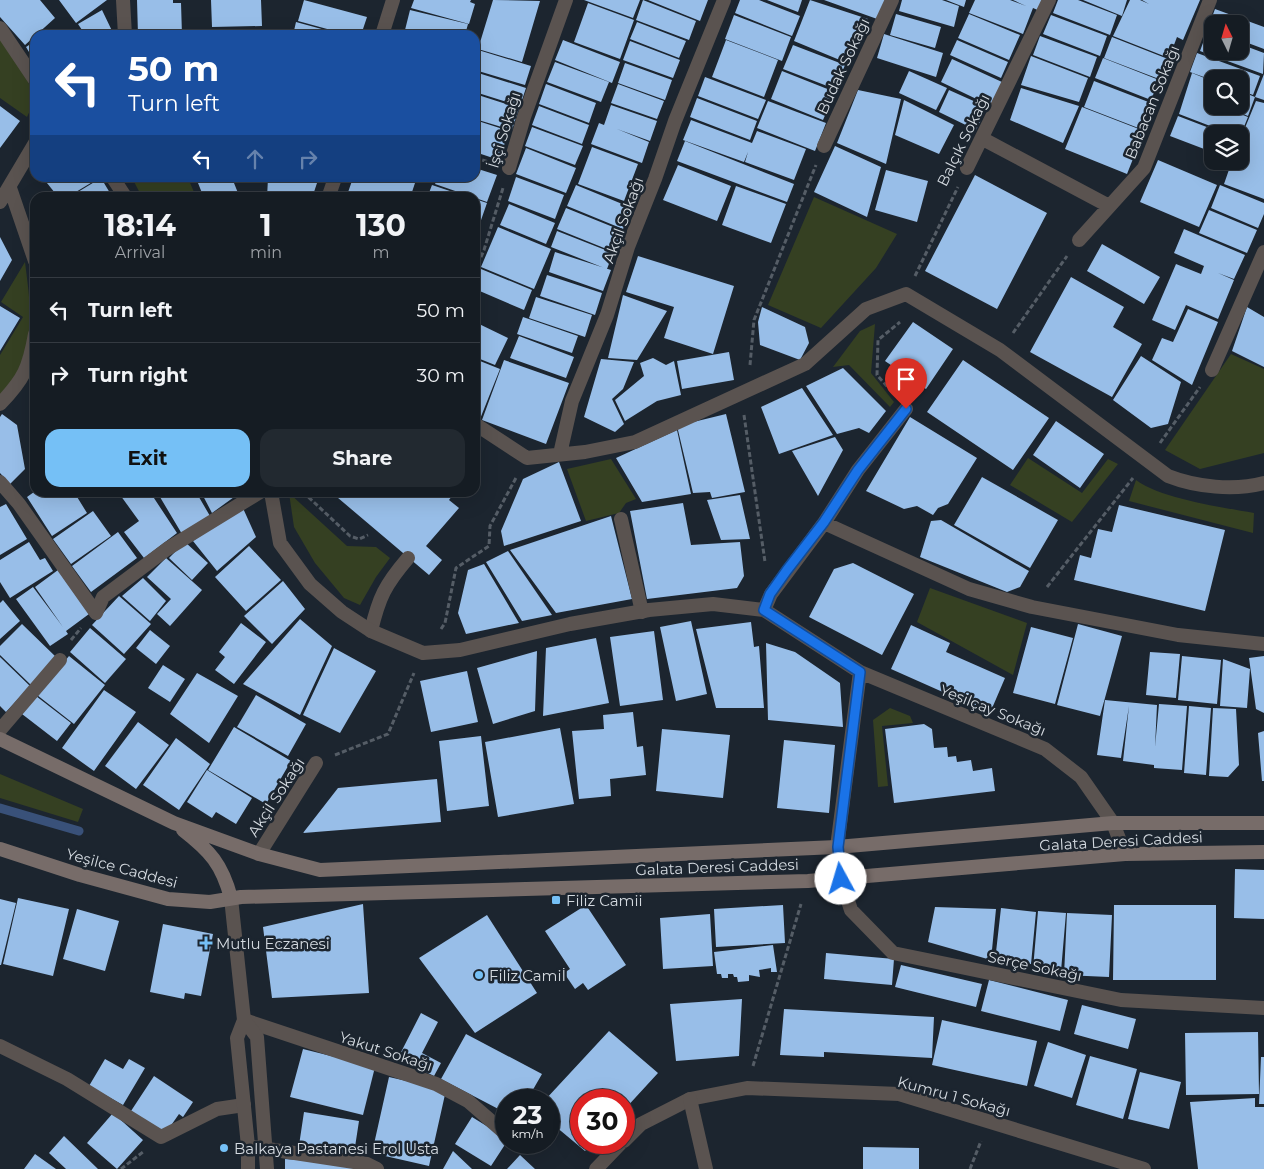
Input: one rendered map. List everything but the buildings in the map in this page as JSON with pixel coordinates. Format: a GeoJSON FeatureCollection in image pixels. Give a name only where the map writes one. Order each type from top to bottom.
{"type":"FeatureCollection","features":[{"type":"Feature","properties":{"kind":"main road"},"geometry":{"type":"LineString","coordinates":[[0,739],[174,823],[258,854]]}},
{"type":"Feature","properties":{"kind":"main road"},"geometry":{"type":"LineString","coordinates":[[174,823],[215,858],[225,876],[231,898]]}},
{"type":"Feature","properties":{"kind":"main road","name":"Galata Deresi Caddesi"},"geometry":{"type":"LineString","coordinates":[[258,854],[320,870],[838,847],[1113,823],[1264,823]]}},
{"type":"Feature","properties":{"kind":"main road","name":"Yeşilce Caddesi"},"geometry":{"type":"LineString","coordinates":[[0,849],[80,875],[168,899],[210,902],[231,898]]}},
{"type":"Feature","properties":{"kind":"main road","name":"Galata Deresi Caddesi"},"geometry":{"type":"LineString","coordinates":[[231,898],[808,881],[1125,854],[1264,852]]}},
{"type":"Feature","properties":{"kind":"street"},"geometry":{"type":"LineString","coordinates":[[123,0],[126,30]]}},
{"type":"Feature","properties":{"kind":"street"},"geometry":{"type":"LineString","coordinates":[[384,30],[393,0]]}},
{"type":"Feature","properties":{"kind":"street","name":"İşçi Sokağı"},"geometry":{"type":"LineString","coordinates":[[509,168],[524,117],[566,0]]}},
{"type":"Feature","properties":{"kind":"street","name":"Akçil Sokağı"},"geometry":{"type":"LineString","coordinates":[[560,454],[572,401],[607,315],[628,247],[675,121],[724,0]]}},
{"type":"Feature","properties":{"kind":"street","name":"Budak Sokağı"},"geometry":{"type":"LineString","coordinates":[[824,146],[892,0]]}},
{"type":"Feature","properties":{"kind":"street","name":"Balçık Sokağı"},"geometry":{"type":"LineString","coordinates":[[967,168],[983,139],[1049,0]]}},
{"type":"Feature","properties":{"kind":"street","name":"Babacan Sokağı"},"geometry":{"type":"LineString","coordinates":[[1079,240],[1144,168],[1210,0]]}},
{"type":"Feature","properties":{"kind":"street"},"geometry":{"type":"LineString","coordinates":[[0,28],[30,73]]}},
{"type":"Feature","properties":{"kind":"street"},"geometry":{"type":"LineString","coordinates":[[983,139],[1109,206]]}},
{"type":"Feature","properties":{"kind":"street"},"geometry":{"type":"LineString","coordinates":[[0,202],[30,152]]}},
{"type":"Feature","properties":{"kind":"street"},"geometry":{"type":"LineString","coordinates":[[10,188],[30,246]]}},
{"type":"Feature","properties":{"kind":"street"},"geometry":{"type":"LineString","coordinates":[[1212,370],[1264,252]]}},
{"type":"Feature","properties":{"kind":"street"},"geometry":{"type":"LineString","coordinates":[[480,427],[527,458],[585,452],[635,442],[716,403],[747,392],[806,364],[866,309],[906,294],[1000,350],[1168,476],[1185,482],[1254,486],[1264,483]]}},
{"type":"Feature","properties":{"kind":"street"},"geometry":{"type":"LineString","coordinates":[[0,404],[17,387],[30,368]]}},
{"type":"Feature","properties":{"kind":"street"},"geometry":{"type":"LineString","coordinates":[[272,497],[280,544],[315,589],[342,612],[371,631],[423,653],[460,650],[570,624],[642,612],[713,604],[764,610],[770,594],[824,522],[858,470],[906,409]]}},
{"type":"Feature","properties":{"kind":"street"},"geometry":{"type":"LineString","coordinates":[[0,482],[19,504],[96,613],[104,597],[167,549],[252,497]]}},
{"type":"Feature","properties":{"kind":"street"},"geometry":{"type":"LineString","coordinates":[[621,519],[642,612]]}},
{"type":"Feature","properties":{"kind":"street"},"geometry":{"type":"LineString","coordinates":[[824,522],[969,589],[1032,607],[1178,635],[1264,644]]}},
{"type":"Feature","properties":{"kind":"street"},"geometry":{"type":"LineString","coordinates":[[371,631],[382,593],[389,580],[408,558]]}},
{"type":"Feature","properties":{"kind":"street","name":"Yeşilçay Sokağı"},"geometry":{"type":"LineString","coordinates":[[764,610],[860,672],[1045,749],[1081,777],[1113,823],[1125,854]]}},
{"type":"Feature","properties":{"kind":"street"},"geometry":{"type":"LineString","coordinates":[[0,730],[60,660]]}},
{"type":"Feature","properties":{"kind":"street","name":"Serçe Sokağı"},"geometry":{"type":"LineString","coordinates":[[860,672],[838,847],[841,879],[851,910],[893,953],[1122,1000],[1264,1008]]}},
{"type":"Feature","properties":{"kind":"street","name":"Akçil Sokağı"},"geometry":{"type":"LineString","coordinates":[[258,854],[316,763]]}},
{"type":"Feature","properties":{"kind":"street"},"geometry":{"type":"LineString","coordinates":[[231,898],[244,1020],[237,1038],[248,1146],[248,1169]]}},
{"type":"Feature","properties":{"kind":"street"},"geometry":{"type":"LineString","coordinates":[[244,1020],[257,1037],[266,1169]]}},
{"type":"Feature","properties":{"kind":"street","name":"Yakut Sokağı"},"geometry":{"type":"LineString","coordinates":[[244,1020],[436,1084],[468,1101],[495,1124]]}},
{"type":"Feature","properties":{"kind":"street"},"geometry":{"type":"LineString","coordinates":[[0,1046],[67,1079],[160,1137],[217,1108],[244,1105]]}},
{"type":"Feature","properties":{"kind":"street","name":"Kumru 1 Sokağı"},"geometry":{"type":"LineString","coordinates":[[635,1130],[641,1124],[690,1099],[747,1088],[899,1094],[1144,1169]]}},
{"type":"Feature","properties":{"kind":"street"},"geometry":{"type":"LineString","coordinates":[[690,1099],[706,1169]]}},
{"type":"Feature","properties":{"kind":"street"},"geometry":{"type":"LineString","coordinates":[[248,1146],[367,1164],[377,1169]]}},
{"type":"Feature","properties":{"kind":"street","name":"Kumru 1 Sokağı"},"geometry":{"type":"LineString","coordinates":[[596,1169],[611,1154]]}},
{"type":"Feature","properties":{"kind":"path","name":"İşçi Sokağı"},"geometry":{"type":"LineString","coordinates":[[480,260],[509,168]]}},
{"type":"Feature","properties":{"kind":"path","name":"Balçık Sokağı"},"geometry":{"type":"LineString","coordinates":[[906,294],[967,168]]}},
{"type":"Feature","properties":{"kind":"path"},"geometry":{"type":"LineString","coordinates":[[1000,350],[1079,240]]}},
{"type":"Feature","properties":{"kind":"path"},"geometry":{"type":"LineString","coordinates":[[906,409],[877,375],[878,340],[924,303]]}},
{"type":"Feature","properties":{"kind":"path"},"geometry":{"type":"LineString","coordinates":[[1032,607],[1148,460],[1212,370]]}},
{"type":"Feature","properties":{"kind":"path","name":"Akçil Sokağı"},"geometry":{"type":"LineString","coordinates":[[316,763],[388,734],[423,653],[445,624],[456,568],[489,546],[490,526],[527,458]]}},
{"type":"Feature","properties":{"kind":"path"},"geometry":{"type":"LineString","coordinates":[[308,497],[350,536],[359,539],[368,535]]}},
{"type":"Feature","properties":{"kind":"path"},"geometry":{"type":"LineString","coordinates":[[60,660],[69,652],[65,647],[96,613]]}},
{"type":"Feature","properties":{"kind":"path"},"geometry":{"type":"LineString","coordinates":[[747,1088],[781,965],[808,881]]}},
{"type":"Feature","properties":{"kind":"path"},"geometry":{"type":"LineString","coordinates":[[970,1169],[988,1121]]}},
{"type":"Feature","properties":{"kind":"green space"},"geometry":{"type":"Polygon","coordinates":[[[0,39],[20,66],[30,86],[30,109],[27,117],[0,98],[0,39]]]}},
{"type":"Feature","properties":{"kind":"green space"},"geometry":{"type":"Polygon","coordinates":[[[134,182],[190,182],[194,192],[139,192],[134,182]]]}},
{"type":"Feature","properties":{"kind":"green space"},"geometry":{"type":"Polygon","coordinates":[[[814,197],[897,234],[876,268],[821,328],[768,305],[814,197]]]}},
{"type":"Feature","properties":{"kind":"green space"},"geometry":{"type":"Polygon","coordinates":[[[25,262],[30,312],[27,350],[20,371],[0,397],[0,355],[23,317],[1,302],[25,262]]]}},
{"type":"Feature","properties":{"kind":"green space"},"geometry":{"type":"Polygon","coordinates":[[[875,324],[871,373],[894,402],[890,407],[849,365],[833,367],[860,331],[875,324]]]}},
{"type":"Feature","properties":{"kind":"green space"},"geometry":{"type":"Polygon","coordinates":[[[1231,354],[1264,369],[1264,453],[1200,469],[1165,450],[1231,354]]]}},
{"type":"Feature","properties":{"kind":"green space"},"geometry":{"type":"Polygon","coordinates":[[[1028,458],[1082,493],[1108,459],[1118,464],[1072,522],[1010,485],[1028,458]]]}},
{"type":"Feature","properties":{"kind":"green space"},"geometry":{"type":"Polygon","coordinates":[[[611,459],[636,499],[626,503],[619,513],[586,521],[567,469],[611,459]]]}},
{"type":"Feature","properties":{"kind":"green space"},"geometry":{"type":"Polygon","coordinates":[[[1136,480],[1147,487],[1176,497],[1254,513],[1253,533],[1129,501],[1136,480]]]}},
{"type":"Feature","properties":{"kind":"green space"},"geometry":{"type":"Polygon","coordinates":[[[290,497],[293,497],[347,546],[376,547],[390,558],[376,577],[360,605],[344,598],[315,563],[294,527],[290,497]]]}},
{"type":"Feature","properties":{"kind":"green space"},"geometry":{"type":"Polygon","coordinates":[[[930,588],[1027,623],[1013,675],[917,622],[930,588]]]}},
{"type":"Feature","properties":{"kind":"green space"},"geometry":{"type":"Polygon","coordinates":[[[890,708],[910,716],[913,723],[882,726],[888,786],[878,787],[873,720],[890,708]]]}},
{"type":"Feature","properties":{"kind":"green space"},"geometry":{"type":"Polygon","coordinates":[[[0,774],[83,809],[78,822],[0,798],[0,774]]]}},
{"type":"Feature","properties":{"kind":"waterway"},"geometry":{"type":"LineString","coordinates":[[0,808],[79,831]]}},
{"type":"Feature","properties":{"kind":"place","name":"Filiz Camii"},"geometry":{"type":"Point","coordinates":[556,900]}},
{"type":"Feature","properties":{"kind":"place","name":"Mutlu Eczanesi"},"geometry":{"type":"Point","coordinates":[206,943]}},
{"type":"Feature","properties":{"kind":"place","name":"Filiz Camiİ"},"geometry":{"type":"Point","coordinates":[479,975]}},
{"type":"Feature","properties":{"kind":"place","name":"Balkaya Pastanesi Erol Usta"},"geometry":{"type":"Point","coordinates":[224,1148]}},
{"type":"Feature","properties":{"kind":"route"},"geometry":{"type":"LineString","coordinates":[[841,879],[838,847],[860,672],[764,610],[770,594],[824,522],[858,470],[906,409]]}}]}
